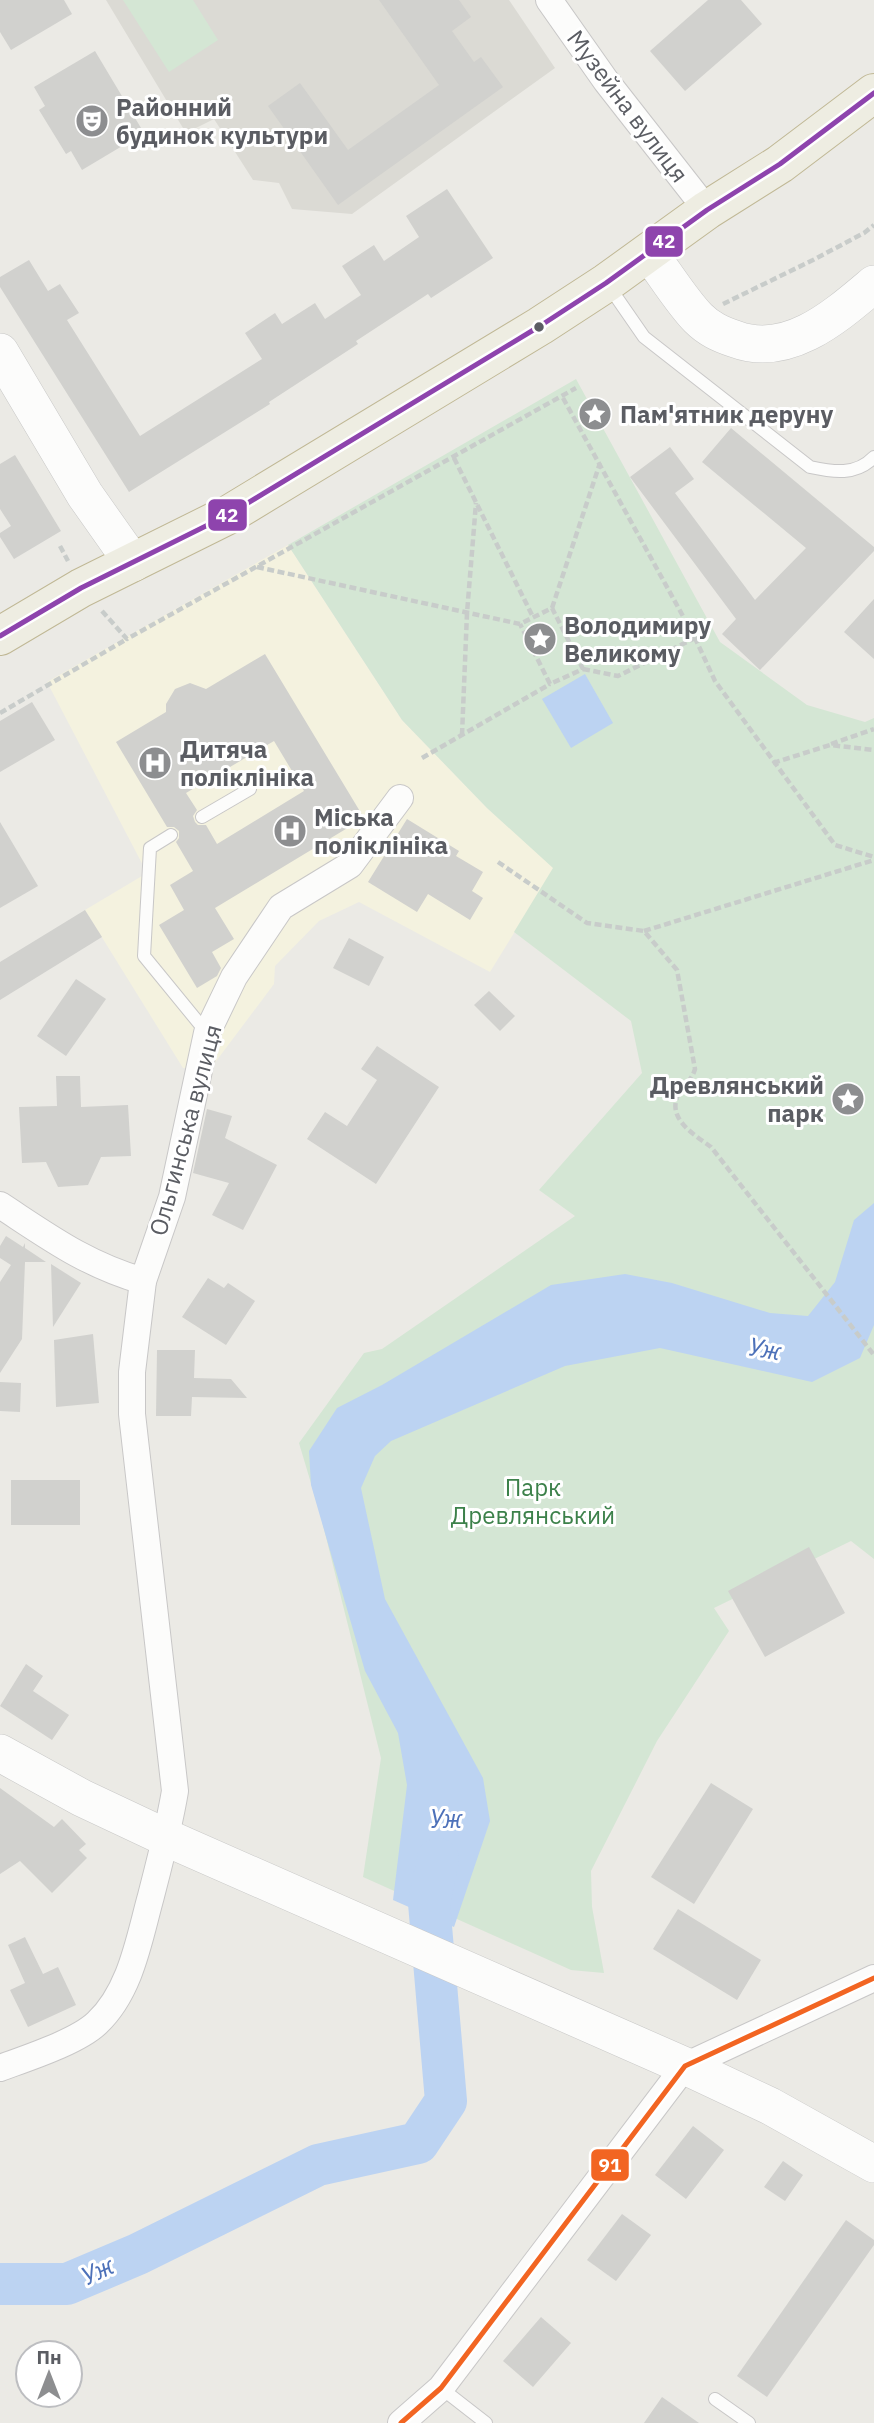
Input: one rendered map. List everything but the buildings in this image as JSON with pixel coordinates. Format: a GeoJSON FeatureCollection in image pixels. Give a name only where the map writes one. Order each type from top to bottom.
{"type":"FeatureCollection","features":[{"type":"Feature","properties":{"kind":"highway"},"geometry":{"type":"LineString","coordinates":[[0,636],[81,588],[228,515],[606,283],[707,210],[780,164],[874,93]]}},
{"type":"Feature","properties":{"kind":"street","name":"Музейна вулиця"},"geometry":{"type":"LineString","coordinates":[[549,0],[606,81],[707,210]]}},
{"type":"Feature","properties":{"kind":"street"},"geometry":{"type":"LineString","coordinates":[[649,253],[696,316],[715,332],[740,341],[765,345],[788,341],[820,326],[874,284]]}},
{"type":"Feature","properties":{"kind":"street"},"geometry":{"type":"LineString","coordinates":[[0,352],[85,495],[133,563]]}},
{"type":"Feature","properties":{"kind":"street","name":"Ольгинська вулиця"},"geometry":{"type":"LineString","coordinates":[[0,2068],[65,2042],[96,2024],[119,1995],[135,1955],[167,1838],[174,1791],[132,1414],[132,1372],[143,1281],[172,1197],[207,1033],[234,977],[282,907],[350,865],[400,798]]}},
{"type":"Feature","properties":{"kind":"street"},"geometry":{"type":"LineString","coordinates":[[0,1205],[80,1257],[113,1272],[143,1281]]}},
{"type":"Feature","properties":{"kind":"street"},"geometry":{"type":"LineString","coordinates":[[0,1754],[82,1798],[167,1838],[685,2066],[770,2106],[874,2164]]}},
{"type":"Feature","properties":{"kind":"street"},"geometry":{"type":"LineString","coordinates":[[401,2423],[441,2388],[685,2066],[874,1978]]}},
{"type":"Feature","properties":{"kind":"lane"},"geometry":{"type":"LineString","coordinates":[[606,283],[644,337],[810,467],[831,472],[850,472],[869,463],[874,457]]}},
{"type":"Feature","properties":{"kind":"lane"},"geometry":{"type":"LineString","coordinates":[[202,817],[250,789]]}},
{"type":"Feature","properties":{"kind":"lane"},"geometry":{"type":"LineString","coordinates":[[171,835],[150,848],[144,956],[207,1033]]}},
{"type":"Feature","properties":{"kind":"lane"},"geometry":{"type":"LineString","coordinates":[[441,2388],[486,2423]]}},
{"type":"Feature","properties":{"kind":"lane"},"geometry":{"type":"LineString","coordinates":[[715,2399],[750,2423]]}},
{"type":"Feature","properties":{"kind":"path"},"geometry":{"type":"LineString","coordinates":[[718,306],[813,260],[874,225]]}},
{"type":"Feature","properties":{"kind":"path"},"geometry":{"type":"LineString","coordinates":[[0,713],[576,388]]}},
{"type":"Feature","properties":{"kind":"path"},"geometry":{"type":"LineString","coordinates":[[562,398],[695,638],[715,681],[772,763],[835,845],[874,859]]}},
{"type":"Feature","properties":{"kind":"path"},"geometry":{"type":"LineString","coordinates":[[453,458],[534,617]]}},
{"type":"Feature","properties":{"kind":"path"},"geometry":{"type":"LineString","coordinates":[[257,567],[520,624],[552,608],[600,463]]}},
{"type":"Feature","properties":{"kind":"path"},"geometry":{"type":"LineString","coordinates":[[462,735],[467,613],[476,503]]}},
{"type":"Feature","properties":{"kind":"path"},"geometry":{"type":"LineString","coordinates":[[60,546],[81,588],[127,639]]}},
{"type":"Feature","properties":{"kind":"path"},"geometry":{"type":"LineString","coordinates":[[552,608],[583,668]]}},
{"type":"Feature","properties":{"kind":"path"},"geometry":{"type":"LineString","coordinates":[[520,624],[550,684]]}},
{"type":"Feature","properties":{"kind":"path"},"geometry":{"type":"LineString","coordinates":[[422,758],[550,684],[583,668],[618,676],[695,638]]}},
{"type":"Feature","properties":{"kind":"path"},"geometry":{"type":"LineString","coordinates":[[772,763],[874,729]]}},
{"type":"Feature","properties":{"kind":"path"},"geometry":{"type":"LineString","coordinates":[[830,745],[874,750]]}},
{"type":"Feature","properties":{"kind":"path"},"geometry":{"type":"LineString","coordinates":[[498,862],[587,923],[644,931],[874,859]]}},
{"type":"Feature","properties":{"kind":"path"},"geometry":{"type":"LineString","coordinates":[[644,931],[677,970],[684,999],[695,1069],[692,1079],[681,1089],[676,1106],[677,1117],[686,1128],[711,1147],[874,1354]]}},
{"type":"Feature","properties":{"kind":"shaded area"},"geometry":{"type":"Polygon","coordinates":[[[106,0],[509,0],[555,68],[352,214],[292,209],[279,183],[253,180],[214,119],[186,133],[106,0]]]}},
{"type":"Feature","properties":{"kind":"shaded area"},"geometry":{"type":"Polygon","coordinates":[[[288,545],[402,720],[487,808],[554,868],[490,972],[359,902],[319,921],[275,966],[274,984],[211,1068],[183,1068],[85,910],[147,873],[47,682],[288,545]]]}},
{"type":"Feature","properties":{"kind":"green space"},"geometry":{"type":"Polygon","coordinates":[[[123,0],[193,0],[218,40],[169,72],[123,0]]]}},
{"type":"Feature","properties":{"kind":"green space","name":"Парк Древлянський"},"geometry":{"type":"Polygon","coordinates":[[[576,379],[720,642],[807,705],[865,722],[874,718],[874,1559],[851,1541],[714,1608],[729,1631],[657,1741],[591,1871],[592,1907],[604,1973],[571,1970],[363,1877],[381,1758],[321,1517],[299,1443],[364,1353],[382,1349],[575,1216],[539,1190],[642,1073],[631,1021],[514,932],[553,868],[487,808],[402,720],[288,545],[576,379]]]}},
{"type":"Feature","properties":{"kind":"water"},"geometry":{"type":"Polygon","coordinates":[[[585,674],[613,723],[571,748],[542,699],[585,674]]]}},
{"type":"Feature","properties":{"kind":"water","name":"Уж"},"geometry":{"type":"Polygon","coordinates":[[[874,1203],[874,1325],[860,1358],[812,1382],[660,1348],[565,1366],[391,1441],[375,1456],[361,1488],[385,1599],[483,1778],[490,1821],[454,1927],[393,1900],[407,1785],[398,1733],[365,1671],[311,1485],[309,1451],[337,1408],[382,1385],[551,1285],[625,1274],[672,1283],[770,1313],[808,1316],[835,1282],[854,1220],[874,1203]]]}},
{"type":"Feature","properties":{"kind":"waterway","name":"Уж"},"geometry":{"type":"LineString","coordinates":[[0,2284],[67,2284],[138,2254],[318,2165],[418,2143],[446,2101],[429,1903],[438,1859]]}},
{"type":"Feature","properties":{"kind":"transit line","name":"42"},"geometry":{"type":"LineString","coordinates":[[0,636],[81,588],[228,515],[540,326],[606,283],[707,210],[780,164],[874,93]]}},
{"type":"Feature","properties":{"kind":"transit line","name":"91"},"geometry":{"type":"LineString","coordinates":[[401,2423],[441,2388],[685,2066],[874,1978]]}},
{"type":"Feature","properties":{"kind":"place","name":"Районний будинок культури"},"geometry":{"type":"Point","coordinates":[92,121]}},
{"type":"Feature","properties":{"kind":"place","name":"Пам'ятник деруну"},"geometry":{"type":"Point","coordinates":[595,414]}},
{"type":"Feature","properties":{"kind":"place","name":"Володимиру Великому"},"geometry":{"type":"Point","coordinates":[540,639]}},
{"type":"Feature","properties":{"kind":"place","name":"Дитяча поліклініка"},"geometry":{"type":"Point","coordinates":[155,763]}},
{"type":"Feature","properties":{"kind":"place","name":"Міська поліклініка"},"geometry":{"type":"Point","coordinates":[290,831]}},
{"type":"Feature","properties":{"kind":"place","name":"Древлянський парк"},"geometry":{"type":"Point","coordinates":[848,1099]}}]}
